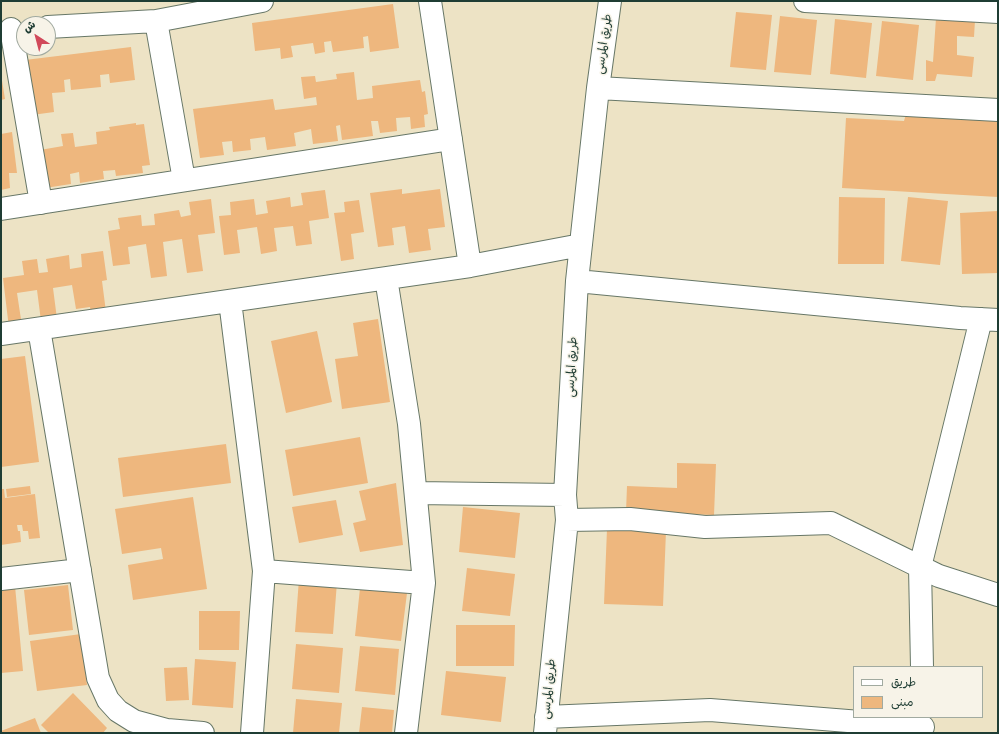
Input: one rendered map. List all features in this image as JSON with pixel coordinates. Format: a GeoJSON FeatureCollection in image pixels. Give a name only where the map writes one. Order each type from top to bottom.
{"type":"FeatureCollection","features":[{"type":"Feature","properties":{"kind":"street"},"geometry":{"type":"LineString","coordinates":[[56,27],[156,21],[198,7],[262,1]]}},
{"type":"Feature","properties":{"kind":"street"},"geometry":{"type":"LineString","coordinates":[[430,1],[470,266]]}},
{"type":"Feature","properties":{"kind":"street","name":"طريق المرسى"},"geometry":{"type":"LineString","coordinates":[[546,725],[567,520],[565,495],[577,282],[598,88],[610,1]]}},
{"type":"Feature","properties":{"kind":"street"},"geometry":{"type":"LineString","coordinates":[[805,1],[998,12]]}},
{"type":"Feature","properties":{"kind":"street"},"geometry":{"type":"LineString","coordinates":[[156,21],[184,180]]}},
{"type":"Feature","properties":{"kind":"street"},"geometry":{"type":"LineString","coordinates":[[12,29],[41,203]]}},
{"type":"Feature","properties":{"kind":"street"},"geometry":{"type":"LineString","coordinates":[[598,88],[998,110]]}},
{"type":"Feature","properties":{"kind":"street"},"geometry":{"type":"LineString","coordinates":[[1,209],[450,139]]}},
{"type":"Feature","properties":{"kind":"street"},"geometry":{"type":"LineString","coordinates":[[1,334],[470,266],[581,245]]}},
{"type":"Feature","properties":{"kind":"street"},"geometry":{"type":"LineString","coordinates":[[386,278],[409,424],[424,583],[406,733]]}},
{"type":"Feature","properties":{"kind":"street"},"geometry":{"type":"LineString","coordinates":[[577,282],[989,319],[920,567],[922,666]]}},
{"type":"Feature","properties":{"kind":"street"},"geometry":{"type":"LineString","coordinates":[[230,301],[264,570],[252,733]]}},
{"type":"Feature","properties":{"kind":"street"},"geometry":{"type":"LineString","coordinates":[[39,329],[98,678],[108,700],[118,711],[134,721],[167,730],[203,733]]}},
{"type":"Feature","properties":{"kind":"street"},"geometry":{"type":"LineString","coordinates":[[416,493],[565,495]]}},
{"type":"Feature","properties":{"kind":"street"},"geometry":{"type":"LineString","coordinates":[[567,520],[630,519],[705,527],[831,523],[939,576],[965,583],[998,595]]}},
{"type":"Feature","properties":{"kind":"street"},"geometry":{"type":"LineString","coordinates":[[1,579],[80,570]]}},
{"type":"Feature","properties":{"kind":"street"},"geometry":{"type":"LineString","coordinates":[[264,570],[424,583]]}},
{"type":"Feature","properties":{"kind":"street"},"geometry":{"type":"LineString","coordinates":[[546,725],[710,710],[923,726]]}},
{"type":"Feature","properties":{"kind":"building"},"geometry":{"type":"Polygon","coordinates":[[[393,4],[399,48],[370,52],[368,36],[363,37],[364,48],[333,52],[331,41],[324,42],[325,52],[315,54],[313,43],[291,46],[293,57],[281,59],[280,48],[255,51],[252,23],[393,4]]]}},
{"type":"Feature","properties":{"kind":"building"},"geometry":{"type":"Polygon","coordinates":[[[736,12],[772,15],[766,70],[730,67],[736,12]]]}},
{"type":"Feature","properties":{"kind":"building"},"geometry":{"type":"Polygon","coordinates":[[[780,16],[817,20],[811,75],[774,72],[780,16]]]}},
{"type":"Feature","properties":{"kind":"building"},"geometry":{"type":"Polygon","coordinates":[[[936,18],[975,20],[974,37],[957,36],[957,55],[974,57],[972,77],[937,74],[935,81],[926,81],[926,60],[933,62],[936,18]]]}},
{"type":"Feature","properties":{"kind":"building"},"geometry":{"type":"Polygon","coordinates":[[[835,19],[872,23],[866,78],[830,74],[835,19]]]}},
{"type":"Feature","properties":{"kind":"building"},"geometry":{"type":"Polygon","coordinates":[[[882,21],[919,25],[913,80],[876,76],[882,21]]]}},
{"type":"Feature","properties":{"kind":"building"},"geometry":{"type":"Polygon","coordinates":[[[131,47],[135,80],[110,83],[109,74],[100,75],[101,87],[71,90],[70,79],[64,80],[65,92],[52,93],[54,112],[32,115],[25,60],[131,47]]]}},
{"type":"Feature","properties":{"kind":"building"},"geometry":{"type":"Polygon","coordinates":[[[354,72],[357,100],[373,98],[372,86],[420,80],[422,92],[425,91],[428,114],[424,115],[425,127],[411,129],[410,117],[396,118],[397,131],[380,133],[378,121],[371,121],[373,136],[342,140],[340,125],[336,126],[338,141],[313,144],[311,129],[294,133],[296,146],[267,150],[265,137],[250,139],[251,150],[233,152],[232,141],[222,142],[224,155],[200,158],[193,109],[273,99],[275,110],[317,105],[316,97],[304,99],[301,77],[315,76],[316,82],[337,79],[336,74],[354,72]]]}},
{"type":"Feature","properties":{"kind":"building"},"geometry":{"type":"Polygon","coordinates":[[[1,74],[5,99],[1,100],[1,74]]]}},
{"type":"Feature","properties":{"kind":"building"},"geometry":{"type":"Polygon","coordinates":[[[906,114],[998,118],[998,197],[842,188],[846,118],[904,121],[906,114]]]}},
{"type":"Feature","properties":{"kind":"building"},"geometry":{"type":"Polygon","coordinates":[[[136,123],[136,125],[144,124],[150,165],[142,166],[143,173],[116,176],[115,170],[103,171],[104,179],[80,183],[79,172],[70,174],[71,184],[45,188],[40,150],[63,146],[61,134],[73,133],[75,147],[97,144],[96,132],[110,130],[109,127],[136,123]]]}},
{"type":"Feature","properties":{"kind":"building"},"geometry":{"type":"Polygon","coordinates":[[[12,132],[17,173],[9,173],[10,188],[1,190],[1,134],[12,132]]]}},
{"type":"Feature","properties":{"kind":"building"},"geometry":{"type":"Polygon","coordinates":[[[402,189],[402,194],[440,189],[445,227],[428,229],[431,250],[409,253],[405,226],[392,228],[394,245],[378,247],[370,193],[402,189]]]}},
{"type":"Feature","properties":{"kind":"building"},"geometry":{"type":"Polygon","coordinates":[[[325,190],[329,218],[309,221],[312,244],[296,246],[293,226],[274,228],[277,251],[261,254],[257,227],[237,230],[240,253],[224,255],[219,216],[231,215],[230,202],[254,199],[256,215],[268,213],[266,201],[290,197],[291,207],[303,205],[301,193],[325,190]]]}},
{"type":"Feature","properties":{"kind":"building"},"geometry":{"type":"Polygon","coordinates":[[[839,197],[885,198],[884,264],[838,264],[839,197]]]}},
{"type":"Feature","properties":{"kind":"building"},"geometry":{"type":"Polygon","coordinates":[[[908,197],[948,201],[940,265],[901,261],[908,197]]]}},
{"type":"Feature","properties":{"kind":"building"},"geometry":{"type":"Polygon","coordinates":[[[211,199],[215,233],[198,235],[203,271],[187,273],[182,239],[163,242],[167,276],[151,278],[146,244],[128,247],[130,264],[113,266],[108,231],[120,229],[118,218],[141,215],[142,226],[155,225],[154,214],[179,210],[181,217],[191,215],[189,202],[211,199]]]}},
{"type":"Feature","properties":{"kind":"building"},"geometry":{"type":"Polygon","coordinates":[[[359,200],[364,232],[351,234],[354,259],[341,261],[334,213],[345,212],[344,202],[359,200]]]}},
{"type":"Feature","properties":{"kind":"building"},"geometry":{"type":"Polygon","coordinates":[[[998,211],[998,273],[962,274],[960,213],[998,211]]]}},
{"type":"Feature","properties":{"kind":"building"},"geometry":{"type":"Polygon","coordinates":[[[103,251],[107,280],[102,281],[106,312],[91,314],[90,307],[76,309],[72,285],[53,288],[57,319],[41,321],[37,290],[17,293],[22,326],[9,328],[3,278],[24,275],[22,261],[37,259],[39,273],[48,272],[46,259],[69,255],[70,269],[82,267],[81,254],[103,251]]]}},
{"type":"Feature","properties":{"kind":"building"},"geometry":{"type":"Polygon","coordinates":[[[378,319],[390,402],[342,409],[335,359],[358,356],[353,323],[378,319]]]}},
{"type":"Feature","properties":{"kind":"building"},"geometry":{"type":"Polygon","coordinates":[[[317,331],[332,402],[286,413],[271,341],[317,331]]]}},
{"type":"Feature","properties":{"kind":"building"},"geometry":{"type":"Polygon","coordinates":[[[25,356],[39,462],[1,467],[1,359],[25,356]]]}},
{"type":"Feature","properties":{"kind":"building"},"geometry":{"type":"Polygon","coordinates":[[[360,437],[368,483],[293,496],[285,450],[360,437]]]}},
{"type":"Feature","properties":{"kind":"building"},"geometry":{"type":"Polygon","coordinates":[[[226,444],[231,483],[123,497],[118,458],[226,444]]]}},
{"type":"Feature","properties":{"kind":"building"},"geometry":{"type":"Polygon","coordinates":[[[677,463],[716,464],[714,515],[626,512],[627,486],[677,488],[677,463]]]}},
{"type":"Feature","properties":{"kind":"building"},"geometry":{"type":"Polygon","coordinates":[[[396,483],[403,545],[360,552],[353,523],[366,520],[359,491],[396,483]]]}},
{"type":"Feature","properties":{"kind":"building"},"geometry":{"type":"Polygon","coordinates":[[[30,486],[31,494],[7,497],[6,489],[30,486]]]}},
{"type":"Feature","properties":{"kind":"building"},"geometry":{"type":"Polygon","coordinates":[[[1,489],[4,489],[5,498],[35,494],[40,538],[29,539],[28,531],[23,531],[22,525],[17,525],[18,531],[20,531],[21,542],[1,545],[1,489]]]}},
{"type":"Feature","properties":{"kind":"building"},"geometry":{"type":"Polygon","coordinates":[[[193,497],[207,589],[133,600],[128,565],[163,559],[161,548],[122,554],[115,509],[193,497]]]}},
{"type":"Feature","properties":{"kind":"building"},"geometry":{"type":"Polygon","coordinates":[[[336,500],[343,535],[299,543],[292,507],[336,500]]]}},
{"type":"Feature","properties":{"kind":"building"},"geometry":{"type":"Polygon","coordinates":[[[463,507],[520,513],[515,558],[459,552],[463,507]]]}},
{"type":"Feature","properties":{"kind":"building"},"geometry":{"type":"Polygon","coordinates":[[[607,529],[666,531],[663,606],[604,604],[607,529]]]}},
{"type":"Feature","properties":{"kind":"building"},"geometry":{"type":"Polygon","coordinates":[[[467,568],[515,574],[510,616],[462,611],[467,568]]]}},
{"type":"Feature","properties":{"kind":"building"},"geometry":{"type":"Polygon","coordinates":[[[299,579],[337,582],[333,634],[295,632],[299,579]]]}},
{"type":"Feature","properties":{"kind":"building"},"geometry":{"type":"Polygon","coordinates":[[[68,585],[73,630],[29,635],[24,590],[68,585]]]}},
{"type":"Feature","properties":{"kind":"building"},"geometry":{"type":"Polygon","coordinates":[[[15,586],[23,671],[1,673],[1,587],[15,586]]]}},
{"type":"Feature","properties":{"kind":"building"},"geometry":{"type":"Polygon","coordinates":[[[360,588],[407,593],[401,641],[355,636],[360,588]]]}},
{"type":"Feature","properties":{"kind":"building"},"geometry":{"type":"Polygon","coordinates":[[[199,611],[240,611],[239,650],[199,650],[199,611]]]}},
{"type":"Feature","properties":{"kind":"building"},"geometry":{"type":"Polygon","coordinates":[[[456,625],[515,625],[514,666],[456,666],[456,625]]]}},
{"type":"Feature","properties":{"kind":"building"},"geometry":{"type":"Polygon","coordinates":[[[81,634],[87,685],[37,691],[30,641],[81,634]]]}},
{"type":"Feature","properties":{"kind":"building"},"geometry":{"type":"Polygon","coordinates":[[[296,644],[343,648],[339,693],[292,689],[296,644]]]}},
{"type":"Feature","properties":{"kind":"building"},"geometry":{"type":"Polygon","coordinates":[[[360,646],[399,649],[395,695],[355,691],[360,646]]]}},
{"type":"Feature","properties":{"kind":"building"},"geometry":{"type":"Polygon","coordinates":[[[195,659],[236,662],[233,708],[192,705],[195,659]]]}},
{"type":"Feature","properties":{"kind":"building"},"geometry":{"type":"Polygon","coordinates":[[[187,667],[189,700],[166,701],[164,668],[187,667]]]}},
{"type":"Feature","properties":{"kind":"building"},"geometry":{"type":"Polygon","coordinates":[[[446,671],[506,677],[501,722],[441,715],[446,671]]]}},
{"type":"Feature","properties":{"kind":"building"},"geometry":{"type":"Polygon","coordinates":[[[73,693],[107,728],[103,733],[49,733],[41,725],[73,693]]]}},
{"type":"Feature","properties":{"kind":"building"},"geometry":{"type":"Polygon","coordinates":[[[296,699],[342,703],[339,733],[293,733],[296,699]]]}},
{"type":"Feature","properties":{"kind":"building"},"geometry":{"type":"Polygon","coordinates":[[[362,707],[394,710],[392,733],[359,733],[362,707]]]}},
{"type":"Feature","properties":{"kind":"building"},"geometry":{"type":"Polygon","coordinates":[[[35,718],[41,733],[1,733],[1,731],[35,718]]]}}]}
